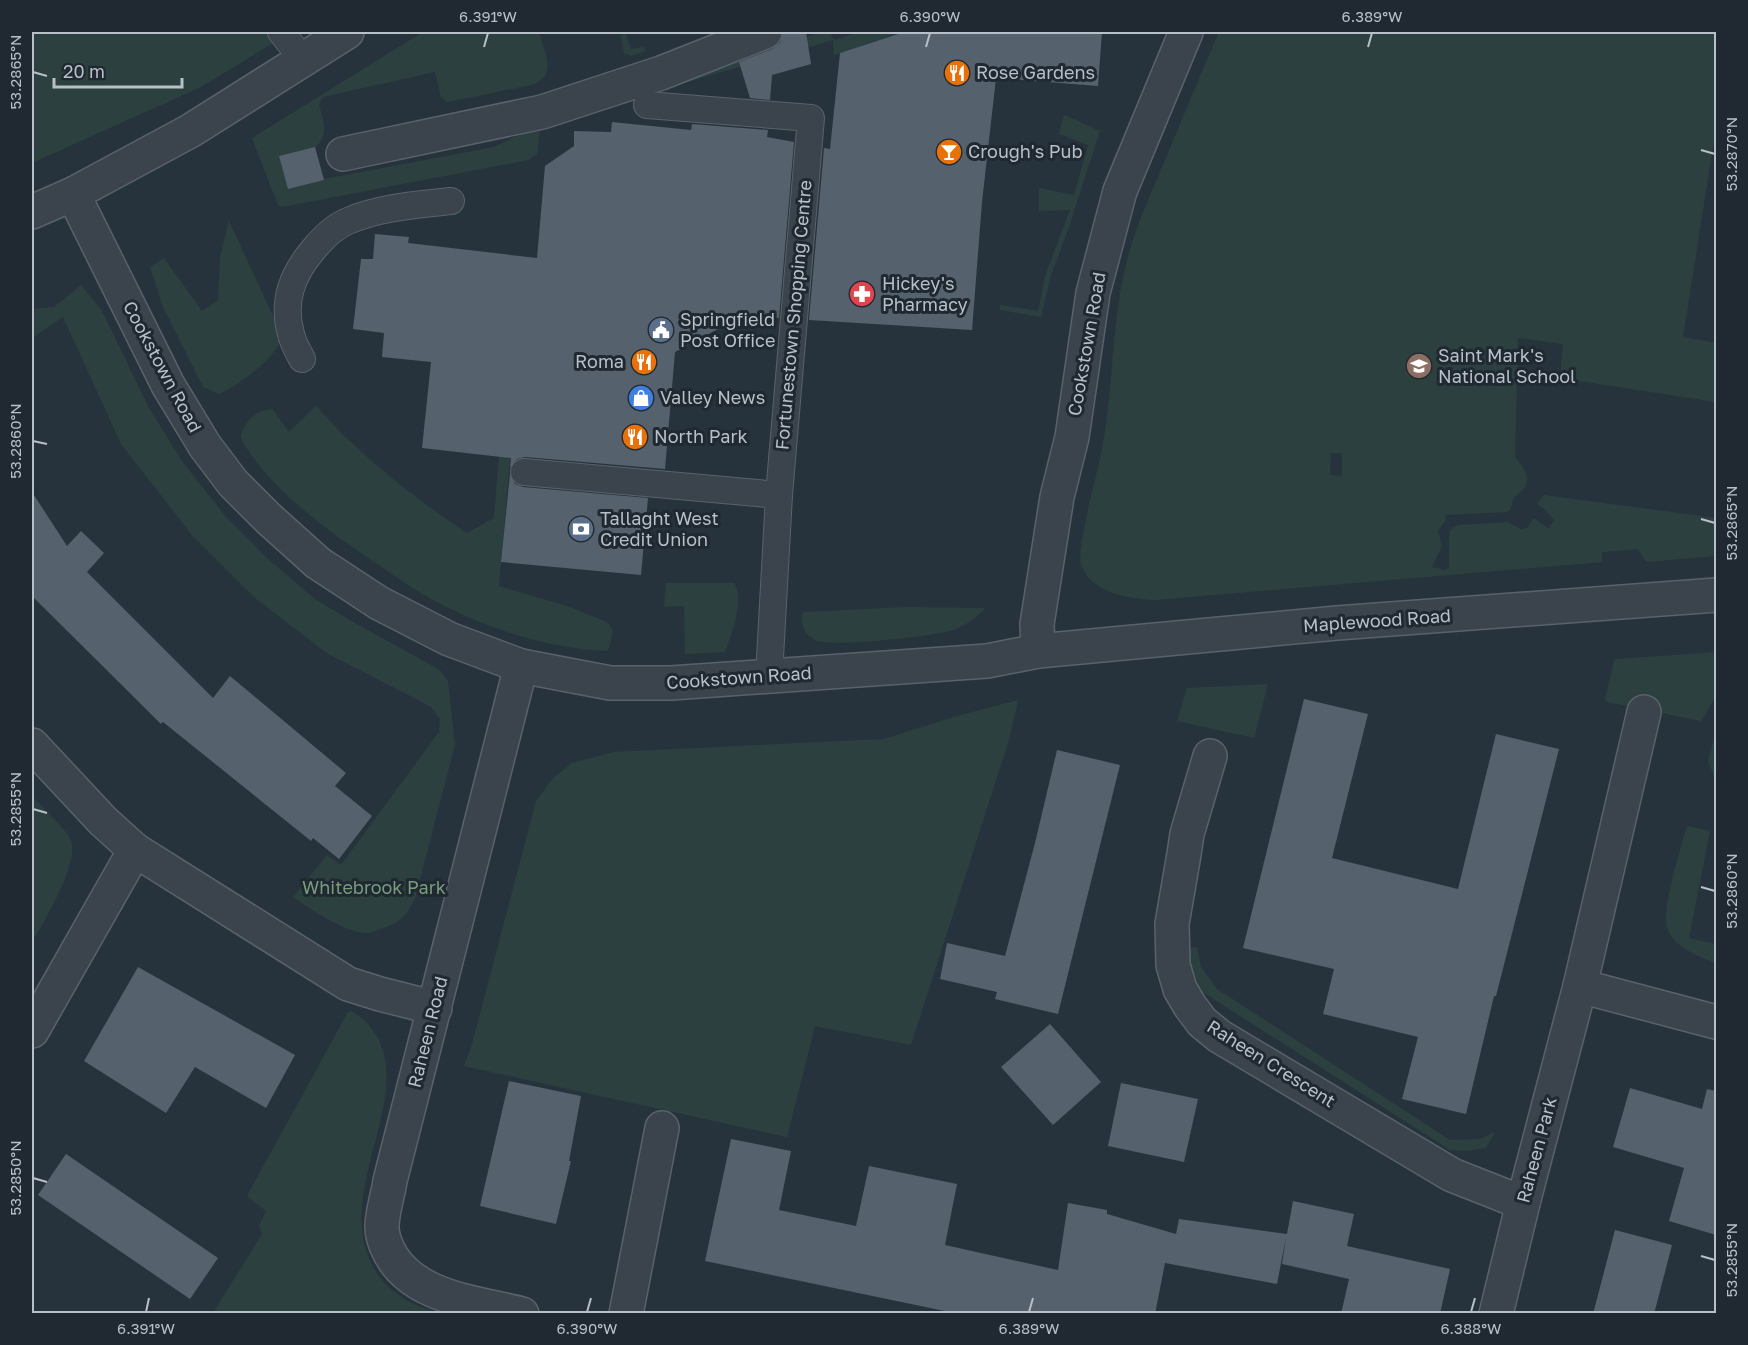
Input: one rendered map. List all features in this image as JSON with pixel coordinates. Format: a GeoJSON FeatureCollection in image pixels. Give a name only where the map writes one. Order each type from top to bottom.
{"type":"FeatureCollection","features":[{"type":"Feature","properties":{"kind":"street"},"geometry":{"type":"LineString","coordinates":[[32,212],[73,194],[190,131],[302,58],[347,32]]}},
{"type":"Feature","properties":{"kind":"street"},"geometry":{"type":"LineString","coordinates":[[343,154],[542,112],[661,73],[765,32]]}},
{"type":"Feature","properties":{"kind":"street","name":"Cookstown Road"},"geometry":{"type":"LineString","coordinates":[[73,194],[168,385],[205,446],[233,483],[318,563],[379,603],[449,639],[521,666],[610,683],[659,684],[987,662],[1038,651],[1037,624],[1057,497],[1072,436],[1093,292],[1120,191],[1186,32]]}},
{"type":"Feature","properties":{"kind":"street","name":"Maplewood Road"},"geometry":{"type":"LineString","coordinates":[[1038,651],[1337,623],[1716,595]]}},
{"type":"Feature","properties":{"kind":"street","name":"Raheen Road"},"geometry":{"type":"LineString","coordinates":[[521,666],[390,1181],[382,1227],[391,1256],[401,1270],[425,1287],[450,1296],[522,1314]]}},
{"type":"Feature","properties":{"kind":"street","name":"Raheen Park"},"geometry":{"type":"LineString","coordinates":[[1496,1314],[1522,1203],[1580,986],[1644,711]]}},
{"type":"Feature","properties":{"kind":"street"},"geometry":{"type":"LineString","coordinates":[[32,745],[135,850],[348,984],[435,1008]]}},
{"type":"Feature","properties":{"kind":"street","name":"Raheen Crescent"},"geometry":{"type":"LineString","coordinates":[[1210,756],[1187,834],[1172,924],[1173,965],[1180,989],[1190,1006],[1202,1022],[1220,1036],[1452,1175],[1522,1203]]}},
{"type":"Feature","properties":{"kind":"street"},"geometry":{"type":"LineString","coordinates":[[32,1031],[135,850]]}},
{"type":"Feature","properties":{"kind":"street"},"geometry":{"type":"LineString","coordinates":[[1580,986],[1716,1022]]}},
{"type":"Feature","properties":{"kind":"street"},"geometry":{"type":"LineString","coordinates":[[626,1314],[662,1128]]}},
{"type":"Feature","properties":{"kind":"lane"},"geometry":{"type":"LineString","coordinates":[[282,32],[302,58]]}},
{"type":"Feature","properties":{"kind":"lane","name":"Fortunestown Shopping Centre"},"geometry":{"type":"LineString","coordinates":[[647,105],[811,118],[779,495],[769,676]]}},
{"type":"Feature","properties":{"kind":"lane"},"geometry":{"type":"LineString","coordinates":[[302,359],[291,335],[288,308],[292,280],[305,258],[321,240],[347,221],[395,207],[451,201]]}},
{"type":"Feature","properties":{"kind":"lane"},"geometry":{"type":"LineString","coordinates":[[524,472],[779,495]]}},
{"type":"Feature","properties":{"kind":"green space"},"geometry":{"type":"Polygon","coordinates":[[[32,32],[291,32],[201,87],[32,163],[32,32]]]}},
{"type":"Feature","properties":{"kind":"green space"},"geometry":{"type":"Polygon","coordinates":[[[423,32],[539,32],[546,55],[545,76],[531,85],[447,102],[441,97],[435,72],[323,97],[319,104],[324,133],[315,148],[324,179],[494,147],[541,124],[537,154],[528,160],[282,207],[278,205],[252,138],[423,32]]]}},
{"type":"Feature","properties":{"kind":"green space"},"geometry":{"type":"Polygon","coordinates":[[[620,32],[625,32],[631,49],[644,47],[645,51],[631,56],[624,53],[620,32]]]}},
{"type":"Feature","properties":{"kind":"green space"},"geometry":{"type":"Polygon","coordinates":[[[822,32],[829,32],[834,40],[859,32],[902,32],[834,55],[833,40],[541,124],[822,32]]]}},
{"type":"Feature","properties":{"kind":"green space","name":"Saint Mark's National School"},"geometry":{"type":"Polygon","coordinates":[[[1219,32],[1716,32],[1716,128],[1683,337],[1716,343],[1716,402],[1560,378],[1563,344],[1518,338],[1515,457],[1526,473],[1527,483],[1514,497],[1510,510],[1507,512],[1445,515],[1446,520],[1438,531],[1442,546],[1432,567],[1445,570],[1449,568],[1450,530],[1458,525],[1507,522],[1521,529],[1527,528],[1534,518],[1549,529],[1554,519],[1537,504],[1544,495],[1716,518],[1716,556],[1646,562],[1638,549],[1602,552],[1602,562],[1155,600],[1112,593],[1086,575],[1081,565],[1081,545],[1105,432],[1116,322],[1126,264],[1144,210],[1219,32]],[[1331,453],[1330,475],[1342,476],[1342,453],[1331,453]]]}},
{"type":"Feature","properties":{"kind":"green space"},"geometry":{"type":"Polygon","coordinates":[[[1064,115],[1100,131],[1051,275],[1041,317],[1000,310],[1000,305],[1038,311],[1046,273],[1070,210],[1039,211],[1039,188],[1074,195],[1088,145],[1059,134],[1064,115]]]}},
{"type":"Feature","properties":{"kind":"green space"},"geometry":{"type":"Polygon","coordinates":[[[229,221],[282,335],[274,352],[266,361],[219,394],[203,387],[163,307],[150,267],[164,258],[202,311],[218,300],[220,257],[229,221]]]}},
{"type":"Feature","properties":{"kind":"green space","name":"Whitebrook Park"},"geometry":{"type":"Polygon","coordinates":[[[81,285],[102,311],[149,408],[182,461],[226,517],[269,560],[315,599],[440,670],[448,681],[455,745],[415,898],[405,915],[390,925],[369,933],[359,932],[329,920],[293,897],[327,855],[341,865],[439,732],[440,719],[431,707],[328,654],[255,598],[192,535],[121,444],[63,317],[32,338],[32,309],[54,307],[81,285]]]}},
{"type":"Feature","properties":{"kind":"green space"},"geometry":{"type":"Polygon","coordinates":[[[316,406],[387,474],[426,505],[467,533],[494,518],[499,456],[510,458],[499,586],[567,606],[607,622],[613,630],[607,651],[560,646],[514,634],[447,607],[414,589],[344,541],[293,501],[263,470],[242,441],[242,431],[253,416],[272,409],[289,432],[316,406]]]}},
{"type":"Feature","properties":{"kind":"green space"},"geometry":{"type":"Polygon","coordinates":[[[666,583],[734,583],[737,590],[738,608],[725,652],[685,654],[684,606],[664,607],[666,583]]]}},
{"type":"Feature","properties":{"kind":"green space"},"geometry":{"type":"Polygon","coordinates":[[[906,607],[984,608],[984,610],[970,622],[953,630],[906,638],[860,642],[840,643],[815,640],[806,632],[802,621],[802,613],[805,612],[906,607]]]}},
{"type":"Feature","properties":{"kind":"green space"},"geometry":{"type":"Polygon","coordinates":[[[1716,652],[1716,696],[1701,721],[1607,702],[1605,699],[1614,661],[1617,659],[1716,652]]]}},
{"type":"Feature","properties":{"kind":"green space"},"geometry":{"type":"Polygon","coordinates":[[[1268,684],[1254,738],[1177,721],[1187,688],[1268,684]]]}},
{"type":"Feature","properties":{"kind":"green space"},"geometry":{"type":"Polygon","coordinates":[[[1018,700],[1009,740],[911,1045],[815,1026],[787,1137],[464,1066],[471,1048],[536,801],[553,778],[572,763],[613,752],[884,739],[1018,700]]]}},
{"type":"Feature","properties":{"kind":"green space"},"geometry":{"type":"Polygon","coordinates":[[[1716,732],[1716,783],[1708,760],[1716,732]]]}},
{"type":"Feature","properties":{"kind":"green space"},"geometry":{"type":"Polygon","coordinates":[[[32,796],[67,834],[72,848],[71,861],[60,891],[32,943],[32,796]]]}},
{"type":"Feature","properties":{"kind":"green space"},"geometry":{"type":"Polygon","coordinates":[[[1687,826],[1710,831],[1689,938],[1716,944],[1716,964],[1682,947],[1672,937],[1666,921],[1669,895],[1687,826]]]}},
{"type":"Feature","properties":{"kind":"green space"},"geometry":{"type":"Polygon","coordinates":[[[1197,947],[1201,967],[1217,989],[1450,1140],[1480,1139],[1495,1132],[1486,1148],[1467,1151],[1450,1150],[1204,993],[1190,969],[1186,948],[1197,947]]]}},
{"type":"Feature","properties":{"kind":"green space"},"geometry":{"type":"Polygon","coordinates":[[[351,1011],[369,1025],[383,1052],[386,1081],[382,1112],[366,1178],[362,1212],[364,1244],[378,1275],[387,1285],[409,1301],[437,1313],[213,1313],[262,1234],[259,1226],[266,1211],[247,1196],[348,1012],[351,1011]]]}},
{"type":"Feature","properties":{"kind":"building"},"geometry":{"type":"Polygon","coordinates":[[[783,32],[806,32],[811,64],[772,75],[770,100],[750,98],[739,62],[772,49],[780,43],[783,32]]]}},
{"type":"Feature","properties":{"kind":"building"},"geometry":{"type":"Polygon","coordinates":[[[904,32],[1102,32],[1098,86],[996,78],[982,202],[972,330],[809,320],[824,148],[830,149],[840,53],[904,32]]]}},
{"type":"Feature","properties":{"kind":"building"},"geometry":{"type":"Polygon","coordinates":[[[612,122],[691,130],[692,124],[768,130],[767,137],[794,142],[779,318],[742,316],[675,352],[665,469],[525,457],[517,459],[510,468],[511,458],[422,448],[431,362],[382,357],[384,333],[353,329],[361,259],[373,259],[375,234],[409,237],[408,243],[537,258],[545,166],[574,146],[574,131],[611,132],[612,122]]]}},
{"type":"Feature","properties":{"kind":"building"},"geometry":{"type":"Polygon","coordinates":[[[315,147],[324,180],[288,189],[279,156],[315,147]]]}},
{"type":"Feature","properties":{"kind":"building"},"geometry":{"type":"Polygon","coordinates":[[[510,474],[515,484],[523,487],[648,498],[641,575],[501,562],[510,474]]]}},
{"type":"Feature","properties":{"kind":"building"},"geometry":{"type":"Polygon","coordinates":[[[32,492],[67,546],[81,531],[104,553],[87,572],[213,698],[230,676],[346,773],[335,786],[372,816],[339,859],[313,838],[311,841],[163,722],[161,724],[32,596],[32,492]]]}},
{"type":"Feature","properties":{"kind":"building"},"geometry":{"type":"Polygon","coordinates":[[[1304,699],[1368,714],[1332,858],[1458,889],[1496,734],[1559,749],[1496,996],[1494,996],[1466,1114],[1402,1099],[1418,1037],[1323,1014],[1334,969],[1243,948],[1304,699]]]}},
{"type":"Feature","properties":{"kind":"building"},"geometry":{"type":"Polygon","coordinates":[[[1057,750],[1120,765],[1058,1014],[995,999],[997,992],[940,979],[947,943],[1005,956],[1057,750]]]}},
{"type":"Feature","properties":{"kind":"building"},"geometry":{"type":"Polygon","coordinates":[[[138,967],[295,1055],[266,1108],[195,1067],[166,1113],[84,1061],[138,967]]]}},
{"type":"Feature","properties":{"kind":"building"},"geometry":{"type":"Polygon","coordinates":[[[1050,1024],[1101,1082],[1053,1125],[1001,1067],[1050,1024]]]}},
{"type":"Feature","properties":{"kind":"building"},"geometry":{"type":"Polygon","coordinates":[[[509,1081],[581,1096],[569,1161],[571,1161],[556,1224],[480,1206],[509,1081]]]}},
{"type":"Feature","properties":{"kind":"building"},"geometry":{"type":"Polygon","coordinates":[[[1121,1083],[1198,1099],[1184,1162],[1108,1146],[1121,1083]]]}},
{"type":"Feature","properties":{"kind":"building"},"geometry":{"type":"Polygon","coordinates":[[[1630,1088],[1702,1109],[1707,1089],[1716,1091],[1716,1235],[1669,1221],[1684,1168],[1613,1147],[1630,1088]]]}},
{"type":"Feature","properties":{"kind":"building"},"geometry":{"type":"Polygon","coordinates":[[[731,1139],[791,1151],[779,1210],[856,1226],[869,1166],[957,1184],[945,1245],[1058,1270],[1068,1203],[1107,1210],[1107,1214],[1176,1234],[1179,1219],[1287,1234],[1293,1201],[1354,1214],[1347,1246],[1450,1269],[1440,1314],[1341,1314],[1349,1279],[1282,1264],[1286,1237],[1277,1284],[1165,1263],[1155,1314],[959,1314],[705,1261],[731,1139]]]}},
{"type":"Feature","properties":{"kind":"building"},"geometry":{"type":"Polygon","coordinates":[[[66,1154],[218,1258],[190,1299],[38,1195],[66,1154]]]}},
{"type":"Feature","properties":{"kind":"building"},"geometry":{"type":"Polygon","coordinates":[[[1615,1230],[1672,1245],[1654,1314],[1593,1314],[1615,1230]]]}},
{"type":"Feature","properties":{"kind":"place","name":"Rose Gardens"},"geometry":{"type":"Point","coordinates":[957,73]}},
{"type":"Feature","properties":{"kind":"place","name":"Crough's Pub"},"geometry":{"type":"Point","coordinates":[949,152]}},
{"type":"Feature","properties":{"kind":"place","name":"Hickey's Pharmacy"},"geometry":{"type":"Point","coordinates":[862,294]}},
{"type":"Feature","properties":{"kind":"place","name":"Springfield Post Office"},"geometry":{"type":"Point","coordinates":[661,330]}},
{"type":"Feature","properties":{"kind":"place","name":"Roma"},"geometry":{"type":"Point","coordinates":[644,362]}},
{"type":"Feature","properties":{"kind":"place","name":"Saint Mark's National School"},"geometry":{"type":"Point","coordinates":[1419,366]}},
{"type":"Feature","properties":{"kind":"place","name":"Valley News"},"geometry":{"type":"Point","coordinates":[641,398]}},
{"type":"Feature","properties":{"kind":"place","name":"North Park"},"geometry":{"type":"Point","coordinates":[635,437]}},
{"type":"Feature","properties":{"kind":"place","name":"Tallaght West Credit Union"},"geometry":{"type":"Point","coordinates":[581,529]}}]}
